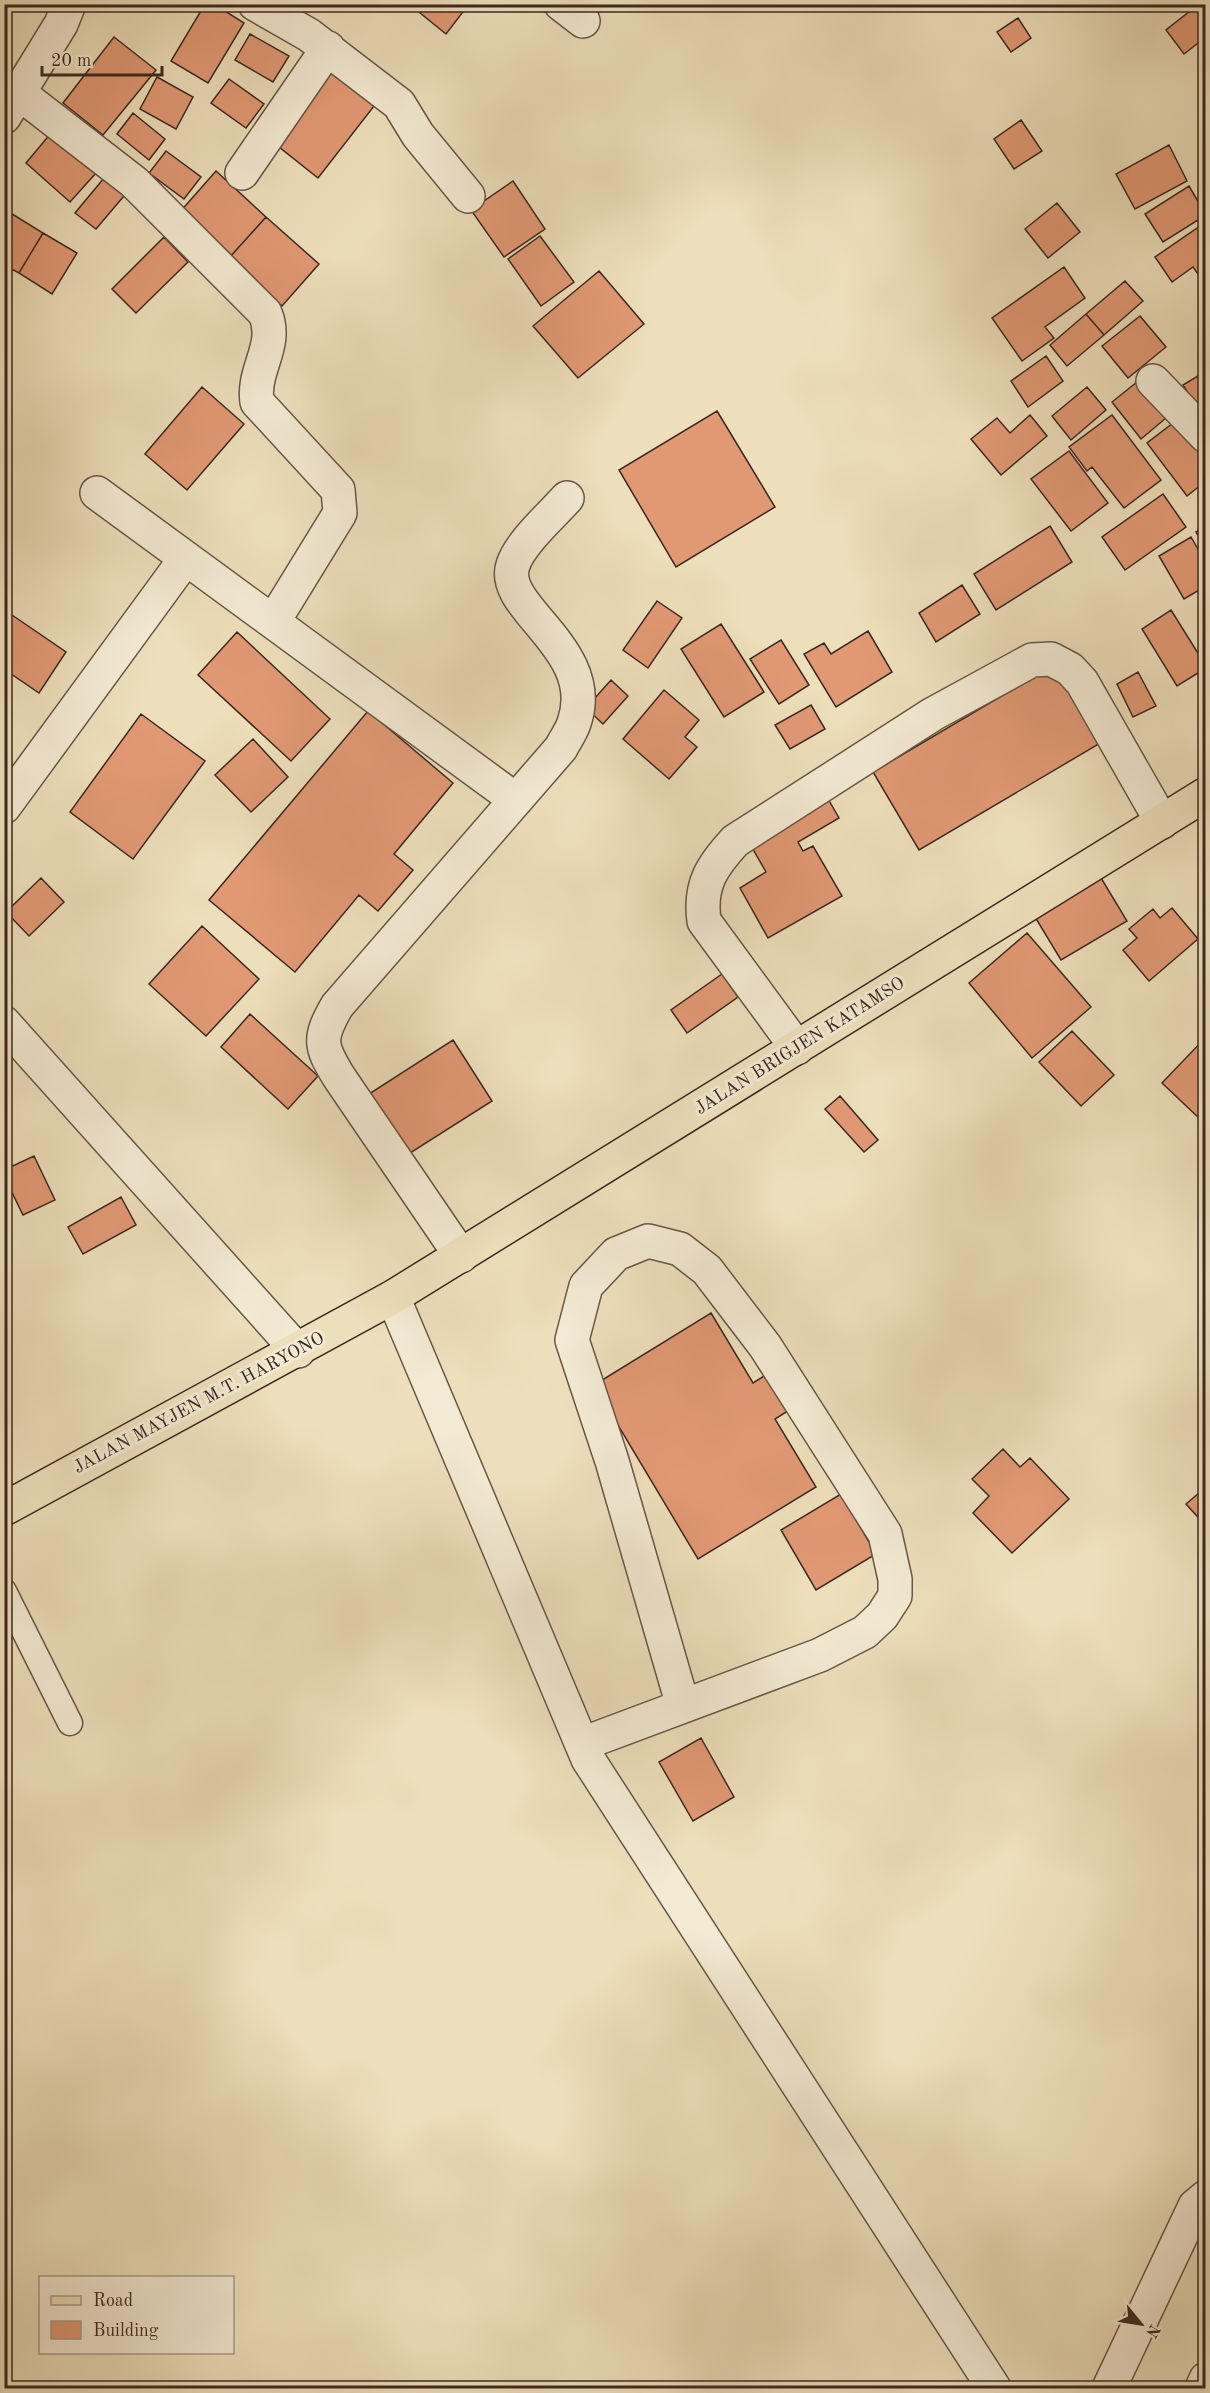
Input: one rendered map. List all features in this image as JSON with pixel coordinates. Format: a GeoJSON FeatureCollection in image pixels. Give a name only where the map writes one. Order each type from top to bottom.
{"type":"FeatureCollection","features":[{"type":"Feature","properties":{"kind":"main road","name":"JALAN BRIGJEN KATAMSO"},"geometry":{"type":"LineString","coordinates":[[393,1297],[1206,794]]}},
{"type":"Feature","properties":{"kind":"main road","name":"JALAN MAYJEN M.T. HARYONO"},"geometry":{"type":"LineString","coordinates":[[4,1509],[298,1351],[393,1297]]}},
{"type":"Feature","properties":{"kind":"street"},"geometry":{"type":"LineString","coordinates":[[69,4],[61,24],[12,105],[134,182],[265,313],[271,326],[255,386],[257,402],[338,490],[340,513],[273,622]]}},
{"type":"Feature","properties":{"kind":"street"},"geometry":{"type":"LineString","coordinates":[[255,4],[328,48],[399,104],[418,135],[468,196]]}},
{"type":"Feature","properties":{"kind":"street"},"geometry":{"type":"LineString","coordinates":[[242,173],[328,48]]}},
{"type":"Feature","properties":{"kind":"street"},"geometry":{"type":"LineString","coordinates":[[1153,381],[1206,436]]}},
{"type":"Feature","properties":{"kind":"street"},"geometry":{"type":"LineString","coordinates":[[97,493],[516,800]]}},
{"type":"Feature","properties":{"kind":"street"},"geometry":{"type":"LineString","coordinates":[[461,1256],[339,1077],[324,1051],[323,1044],[330,1019],[337,1006],[561,748],[574,723],[578,695],[573,670],[555,641],[523,603],[514,586],[512,567],[520,551],[567,498]]}},
{"type":"Feature","properties":{"kind":"street"},"geometry":{"type":"LineString","coordinates":[[4,807],[186,558]]}},
{"type":"Feature","properties":{"kind":"street"},"geometry":{"type":"LineString","coordinates":[[796,1048],[704,921],[702,906],[704,891],[713,865],[735,841],[933,714],[1032,660],[1051,659],[1070,669],[1082,682],[1162,822]]}},
{"type":"Feature","properties":{"kind":"street"},"geometry":{"type":"LineString","coordinates":[[4,1023],[298,1351]]}},
{"type":"Feature","properties":{"kind":"street"},"geometry":{"type":"LineString","coordinates":[[582,1744],[820,1655],[865,1632],[882,1616],[895,1596],[896,1579],[885,1534],[765,1346],[707,1270],[680,1249],[648,1241],[616,1254],[586,1286],[572,1340],[612,1461],[683,1706]]}},
{"type":"Feature","properties":{"kind":"street"},"geometry":{"type":"LineString","coordinates":[[393,1297],[588,1759],[994,2388]]}},
{"type":"Feature","properties":{"kind":"street"},"geometry":{"type":"LineString","coordinates":[[1109,2388],[1195,2206],[1206,2197]]}},
{"type":"Feature","properties":{"kind":"street"},"geometry":{"type":"LineString","coordinates":[[1202,2388],[1206,2379]]}},
{"type":"Feature","properties":{"kind":"lane"},"geometry":{"type":"LineString","coordinates":[[4,1591],[70,1723]]}},
{"type":"Feature","properties":{"kind":"building"},"geometry":{"type":"Polygon","coordinates":[[[205,4],[214,4],[244,23],[208,83],[171,61],[205,4]]]}},
{"type":"Feature","properties":{"kind":"building"},"geometry":{"type":"Polygon","coordinates":[[[409,4],[469,4],[446,34],[409,4]]]}},
{"type":"Feature","properties":{"kind":"building"},"geometry":{"type":"Polygon","coordinates":[[[1199,4],[1206,4],[1206,37],[1184,54],[1166,30],[1199,4]]]}},
{"type":"Feature","properties":{"kind":"building"},"geometry":{"type":"Polygon","coordinates":[[[1018,18],[1031,38],[1011,52],[997,32],[1018,18]]]}},
{"type":"Feature","properties":{"kind":"building"},"geometry":{"type":"Polygon","coordinates":[[[250,34],[289,56],[273,82],[235,60],[250,34]]]}},
{"type":"Feature","properties":{"kind":"building"},"geometry":{"type":"Polygon","coordinates":[[[114,37],[156,70],[103,135],[63,103],[114,37]]]}},
{"type":"Feature","properties":{"kind":"building"},"geometry":{"type":"Polygon","coordinates":[[[328,63],[378,101],[318,178],[269,139],[328,63]]]}},
{"type":"Feature","properties":{"kind":"building"},"geometry":{"type":"Polygon","coordinates":[[[157,77],[193,97],[176,129],[140,109],[157,77]]]}},
{"type":"Feature","properties":{"kind":"building"},"geometry":{"type":"Polygon","coordinates":[[[229,79],[264,104],[246,128],[211,103],[229,79]]]}},
{"type":"Feature","properties":{"kind":"building"},"geometry":{"type":"Polygon","coordinates":[[[133,113],[165,139],[149,160],[117,134],[133,113]]]}},
{"type":"Feature","properties":{"kind":"building"},"geometry":{"type":"Polygon","coordinates":[[[1021,120],[1042,151],[1014,169],[994,139],[1021,120]]]}},
{"type":"Feature","properties":{"kind":"building"},"geometry":{"type":"Polygon","coordinates":[[[51,133],[96,173],[70,202],[26,163],[51,133]]]}},
{"type":"Feature","properties":{"kind":"building"},"geometry":{"type":"Polygon","coordinates":[[[1169,145],[1187,181],[1135,209],[1116,174],[1169,145]]]}},
{"type":"Feature","properties":{"kind":"building"},"geometry":{"type":"Polygon","coordinates":[[[166,151],[201,177],[184,199],[149,173],[166,151]]]}},
{"type":"Feature","properties":{"kind":"building"},"geometry":{"type":"Polygon","coordinates":[[[216,171],[266,217],[229,258],[179,213],[216,171]]]}},
{"type":"Feature","properties":{"kind":"building"},"geometry":{"type":"Polygon","coordinates":[[[109,172],[129,190],[96,229],[75,213],[109,172]]]}},
{"type":"Feature","properties":{"kind":"building"},"geometry":{"type":"Polygon","coordinates":[[[513,181],[545,229],[504,257],[471,210],[513,181]]]}},
{"type":"Feature","properties":{"kind":"building"},"geometry":{"type":"Polygon","coordinates":[[[1189,186],[1206,215],[1163,242],[1145,214],[1189,186]]]}},
{"type":"Feature","properties":{"kind":"building"},"geometry":{"type":"Polygon","coordinates":[[[1057,203],[1080,232],[1048,258],[1025,229],[1057,203]]]}},
{"type":"Feature","properties":{"kind":"building"},"geometry":{"type":"Polygon","coordinates":[[[4,209],[43,233],[19,273],[4,265],[4,209]]]}},
{"type":"Feature","properties":{"kind":"building"},"geometry":{"type":"Polygon","coordinates":[[[266,217],[319,264],[282,306],[229,258],[266,217]]]}},
{"type":"Feature","properties":{"kind":"building"},"geometry":{"type":"Polygon","coordinates":[[[1206,222],[1206,285],[1193,267],[1172,282],[1155,257],[1206,222]]]}},
{"type":"Feature","properties":{"kind":"building"},"geometry":{"type":"Polygon","coordinates":[[[43,233],[77,253],[52,294],[19,273],[43,233]]]}},
{"type":"Feature","properties":{"kind":"building"},"geometry":{"type":"Polygon","coordinates":[[[540,236],[574,282],[541,306],[508,259],[540,236]]]}},
{"type":"Feature","properties":{"kind":"building"},"geometry":{"type":"Polygon","coordinates":[[[164,237],[188,262],[136,313],[112,289],[164,237]]]}},
{"type":"Feature","properties":{"kind":"building"},"geometry":{"type":"Polygon","coordinates":[[[1064,267],[1085,298],[1045,327],[1054,338],[1022,361],[992,318],[1064,267]]]}},
{"type":"Feature","properties":{"kind":"building"},"geometry":{"type":"Polygon","coordinates":[[[599,271],[644,324],[578,378],[533,326],[599,271]]]}},
{"type":"Feature","properties":{"kind":"building"},"geometry":{"type":"Polygon","coordinates":[[[1125,281],[1143,301],[1104,335],[1086,314],[1125,281]]]}},
{"type":"Feature","properties":{"kind":"building"},"geometry":{"type":"Polygon","coordinates":[[[1086,314],[1104,335],[1067,366],[1050,345],[1086,314]]]}},
{"type":"Feature","properties":{"kind":"building"},"geometry":{"type":"Polygon","coordinates":[[[1140,316],[1166,347],[1128,378],[1102,346],[1140,316]]]}},
{"type":"Feature","properties":{"kind":"building"},"geometry":{"type":"Polygon","coordinates":[[[1046,356],[1063,381],[1028,407],[1011,381],[1046,356]]]}},
{"type":"Feature","properties":{"kind":"building"},"geometry":{"type":"Polygon","coordinates":[[[1206,371],[1206,421],[1183,385],[1206,371]]]}},
{"type":"Feature","properties":{"kind":"building"},"geometry":{"type":"Polygon","coordinates":[[[1137,382],[1166,418],[1141,439],[1112,402],[1137,382]]]}},
{"type":"Feature","properties":{"kind":"building"},"geometry":{"type":"Polygon","coordinates":[[[202,387],[244,424],[187,490],[145,454],[202,387]]]}},
{"type":"Feature","properties":{"kind":"building"},"geometry":{"type":"Polygon","coordinates":[[[1087,387],[1106,410],[1071,440],[1052,416],[1087,387]]]}},
{"type":"Feature","properties":{"kind":"building"},"geometry":{"type":"Polygon","coordinates":[[[717,411],[775,507],[676,567],[619,470],[717,411]]]}},
{"type":"Feature","properties":{"kind":"building"},"geometry":{"type":"Polygon","coordinates":[[[1030,415],[1047,436],[1001,475],[971,439],[997,418],[1010,433],[1030,415]]]}},
{"type":"Feature","properties":{"kind":"building"},"geometry":{"type":"Polygon","coordinates":[[[1112,415],[1161,480],[1124,508],[1092,467],[1087,471],[1069,447],[1112,415]]]}},
{"type":"Feature","properties":{"kind":"building"},"geometry":{"type":"Polygon","coordinates":[[[1177,420],[1206,458],[1206,481],[1187,496],[1147,443],[1177,420]]]}},
{"type":"Feature","properties":{"kind":"building"},"geometry":{"type":"Polygon","coordinates":[[[1069,451],[1108,503],[1071,531],[1031,479],[1069,451]]]}},
{"type":"Feature","properties":{"kind":"building"},"geometry":{"type":"Polygon","coordinates":[[[1163,494],[1186,527],[1125,570],[1102,537],[1163,494]]]}},
{"type":"Feature","properties":{"kind":"building"},"geometry":{"type":"Polygon","coordinates":[[[1050,526],[1072,562],[996,610],[974,574],[1050,526]]]}},
{"type":"Feature","properties":{"kind":"building"},"geometry":{"type":"Polygon","coordinates":[[[1206,526],[1206,548],[1196,532],[1206,526]]]}},
{"type":"Feature","properties":{"kind":"building"},"geometry":{"type":"Polygon","coordinates":[[[1191,537],[1206,563],[1206,586],[1184,599],[1159,556],[1191,537]]]}},
{"type":"Feature","properties":{"kind":"building"},"geometry":{"type":"Polygon","coordinates":[[[962,585],[980,614],[936,642],[919,613],[962,585]]]}},
{"type":"Feature","properties":{"kind":"building"},"geometry":{"type":"Polygon","coordinates":[[[657,601],[682,618],[648,668],[623,650],[657,601]]]}},
{"type":"Feature","properties":{"kind":"building"},"geometry":{"type":"Polygon","coordinates":[[[1171,610],[1206,666],[1177,686],[1142,629],[1171,610]]]}},
{"type":"Feature","properties":{"kind":"building"},"geometry":{"type":"Polygon","coordinates":[[[12,615],[66,652],[39,693],[4,669],[4,627],[12,615]]]}},
{"type":"Feature","properties":{"kind":"building"},"geometry":{"type":"Polygon","coordinates":[[[721,624],[764,692],[724,717],[681,649],[721,624]]]}},
{"type":"Feature","properties":{"kind":"building"},"geometry":{"type":"Polygon","coordinates":[[[868,631],[892,672],[836,707],[804,654],[824,643],[831,654],[868,631]]]}},
{"type":"Feature","properties":{"kind":"building"},"geometry":{"type":"Polygon","coordinates":[[[237,632],[330,719],[291,761],[198,675],[237,632]]]}},
{"type":"Feature","properties":{"kind":"building"},"geometry":{"type":"Polygon","coordinates":[[[781,640],[809,685],[779,704],[750,659],[781,640]]]}},
{"type":"Feature","properties":{"kind":"building"},"geometry":{"type":"Polygon","coordinates":[[[1056,664],[1102,742],[919,850],[873,772],[1056,664]]]}},
{"type":"Feature","properties":{"kind":"building"},"geometry":{"type":"Polygon","coordinates":[[[1138,672],[1156,706],[1133,717],[1117,684],[1138,672]]]}},
{"type":"Feature","properties":{"kind":"building"},"geometry":{"type":"Polygon","coordinates":[[[611,680],[628,696],[603,724],[586,708],[611,680]]]}},
{"type":"Feature","properties":{"kind":"building"},"geometry":{"type":"Polygon","coordinates":[[[664,690],[699,720],[685,737],[697,747],[669,779],[623,739],[664,690]]]}},
{"type":"Feature","properties":{"kind":"building"},"geometry":{"type":"Polygon","coordinates":[[[811,705],[825,729],[790,749],[775,725],[811,705]]]}},
{"type":"Feature","properties":{"kind":"building"},"geometry":{"type":"Polygon","coordinates":[[[368,711],[453,783],[394,854],[413,870],[378,911],[359,895],[295,972],[209,900],[368,711]]]}},
{"type":"Feature","properties":{"kind":"building"},"geometry":{"type":"Polygon","coordinates":[[[141,714],[205,761],[133,859],[70,812],[141,714]]]}},
{"type":"Feature","properties":{"kind":"building"},"geometry":{"type":"Polygon","coordinates":[[[253,739],[288,777],[251,812],[215,775],[253,739]]]}},
{"type":"Feature","properties":{"kind":"building"},"geometry":{"type":"Polygon","coordinates":[[[824,792],[839,818],[798,842],[803,851],[813,846],[842,896],[768,938],[740,888],[766,872],[746,837],[824,792]]]}},
{"type":"Feature","properties":{"kind":"building"},"geometry":{"type":"Polygon","coordinates":[[[1098,873],[1127,921],[1061,960],[1032,912],[1098,873]]]}},
{"type":"Feature","properties":{"kind":"building"},"geometry":{"type":"Polygon","coordinates":[[[41,878],[64,902],[29,936],[6,912],[41,878]]]}},
{"type":"Feature","properties":{"kind":"building"},"geometry":{"type":"Polygon","coordinates":[[[1172,908],[1198,939],[1149,981],[1123,950],[1137,938],[1129,929],[1153,909],[1160,918],[1172,908]]]}},
{"type":"Feature","properties":{"kind":"building"},"geometry":{"type":"Polygon","coordinates":[[[202,926],[259,979],[206,1036],[149,984],[202,926]]]}},
{"type":"Feature","properties":{"kind":"building"},"geometry":{"type":"Polygon","coordinates":[[[1027,933],[1091,1007],[1032,1058],[969,983],[1027,933]]]}},
{"type":"Feature","properties":{"kind":"building"},"geometry":{"type":"Polygon","coordinates":[[[722,974],[738,997],[687,1033],[671,1010],[722,974]]]}},
{"type":"Feature","properties":{"kind":"building"},"geometry":{"type":"Polygon","coordinates":[[[250,1014],[318,1076],[288,1109],[221,1047],[250,1014]]]}},
{"type":"Feature","properties":{"kind":"building"},"geometry":{"type":"Polygon","coordinates":[[[1072,1031],[1114,1075],[1081,1106],[1039,1062],[1072,1031]]]}},
{"type":"Feature","properties":{"kind":"building"},"geometry":{"type":"Polygon","coordinates":[[[1206,1037],[1206,1115],[1201,1120],[1162,1083],[1206,1037]]]}},
{"type":"Feature","properties":{"kind":"building"},"geometry":{"type":"Polygon","coordinates":[[[453,1040],[492,1101],[407,1155],[369,1094],[453,1040]]]}},
{"type":"Feature","properties":{"kind":"building"},"geometry":{"type":"Polygon","coordinates":[[[840,1096],[878,1140],[864,1152],[825,1109],[840,1096]]]}},
{"type":"Feature","properties":{"kind":"building"},"geometry":{"type":"Polygon","coordinates":[[[34,1156],[55,1200],[23,1215],[4,1176],[4,1170],[34,1156]]]}},
{"type":"Feature","properties":{"kind":"building"},"geometry":{"type":"Polygon","coordinates":[[[121,1197],[136,1225],[83,1254],[68,1227],[121,1197]]]}},
{"type":"Feature","properties":{"kind":"building"},"geometry":{"type":"Polygon","coordinates":[[[711,1313],[753,1383],[769,1373],[791,1409],[775,1419],[816,1487],[698,1559],[594,1385],[711,1313]]]}},
{"type":"Feature","properties":{"kind":"building"},"geometry":{"type":"Polygon","coordinates":[[[1003,1449],[1020,1467],[1030,1458],[1069,1499],[1012,1553],[973,1513],[989,1496],[972,1479],[1003,1449]]]}},
{"type":"Feature","properties":{"kind":"building"},"geometry":{"type":"Polygon","coordinates":[[[1206,1487],[1206,1526],[1186,1504],[1206,1487]]]}},
{"type":"Feature","properties":{"kind":"building"},"geometry":{"type":"Polygon","coordinates":[[[841,1494],[876,1554],[816,1590],[781,1530],[841,1494]]]}},
{"type":"Feature","properties":{"kind":"building"},"geometry":{"type":"Polygon","coordinates":[[[701,1738],[734,1797],[693,1821],[659,1762],[701,1738]]]}}]}
